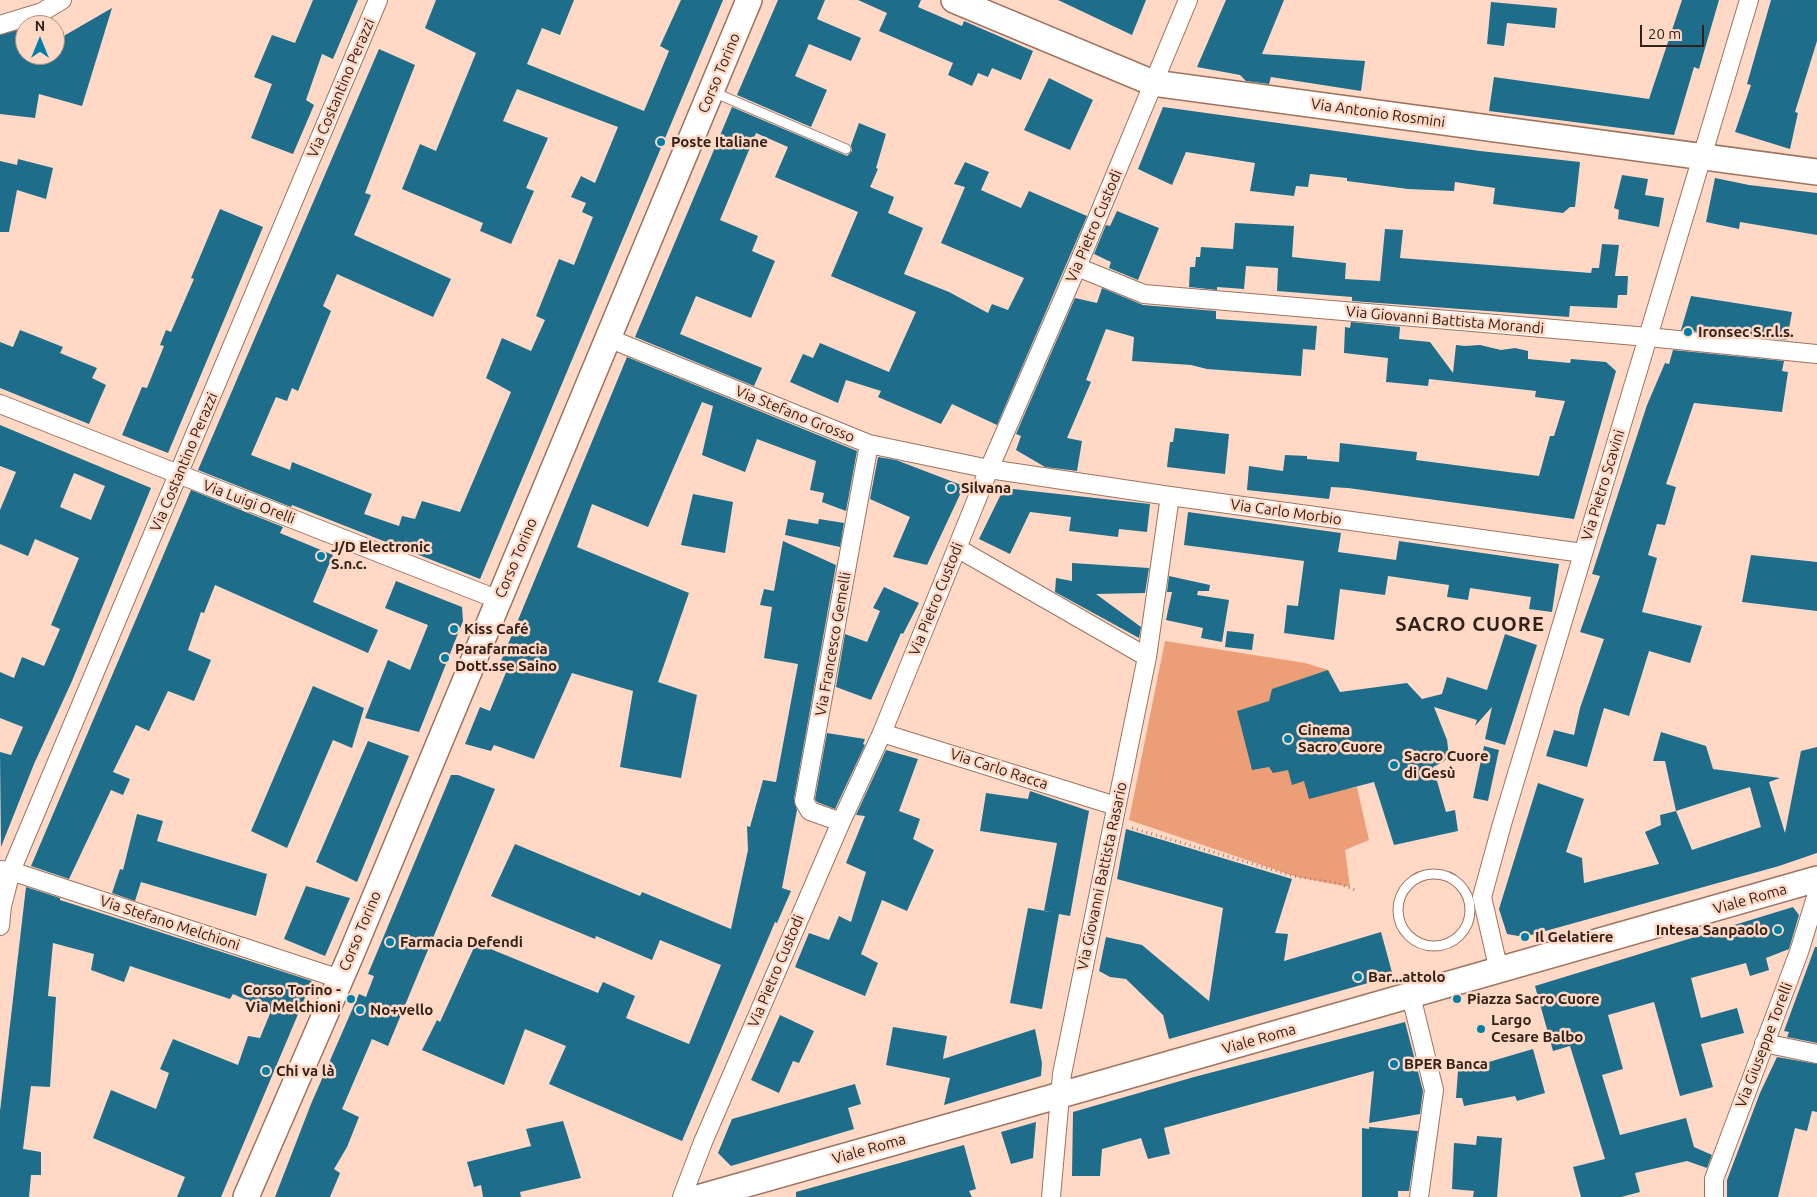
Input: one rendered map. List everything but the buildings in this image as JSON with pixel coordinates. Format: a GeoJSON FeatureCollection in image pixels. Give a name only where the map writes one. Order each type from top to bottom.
{"type":"FeatureCollection","features":[{"type":"Feature","properties":{"kind":"street"},"geometry":{"type":"LineString","coordinates":[[0,25],[42,12],[62,0]]}},
{"type":"Feature","properties":{"kind":"street","name":"Via Costantino Perazzi"},"geometry":{"type":"LineString","coordinates":[[0,926],[5,871],[179,474],[378,0]]}},
{"type":"Feature","properties":{"kind":"street","name":"Corso Torino"},"geometry":{"type":"LineString","coordinates":[[246,1197],[340,979],[749,0]]}},
{"type":"Feature","properties":{"kind":"street","name":"Via Antonio Rosmini"},"geometry":{"type":"LineString","coordinates":[[954,0],[1153,83],[1817,172]]}},
{"type":"Feature","properties":{"kind":"street","name":"Via Pietro Custodi"},"geometry":{"type":"LineString","coordinates":[[682,1197],[703,1142],[841,822],[882,733],[988,469],[1077,267],[1188,0]]}},
{"type":"Feature","properties":{"kind":"street","name":"Via Pietro Scavini"},"geometry":{"type":"LineString","coordinates":[[1500,971],[1475,896],[1502,824],[1749,0]]}},
{"type":"Feature","properties":{"kind":"street","name":"Via Giovanni Battista Morandi"},"geometry":{"type":"LineString","coordinates":[[1077,267],[1144,294],[1648,337],[1817,354]]}},
{"type":"Feature","properties":{"kind":"street","name":"Via Stefano Grosso"},"geometry":{"type":"LineString","coordinates":[[608,338],[869,444],[988,469]]}},
{"type":"Feature","properties":{"kind":"street","name":"Via Luigi Orelli"},"geometry":{"type":"LineString","coordinates":[[0,404],[499,600]]}},
{"type":"Feature","properties":{"kind":"street","name":"Via Francesco Gemelli"},"geometry":{"type":"LineString","coordinates":[[841,822],[810,811],[804,801],[869,444]]}},
{"type":"Feature","properties":{"kind":"street","name":"Via Carlo Morbio"},"geometry":{"type":"LineString","coordinates":[[988,469],[1170,496],[1583,552]]}},
{"type":"Feature","properties":{"kind":"street","name":"Via Giovanni Battista Rasario"},"geometry":{"type":"LineString","coordinates":[[1051,1197],[1058,1094],[1147,657],[1170,496]]}},
{"type":"Feature","properties":{"kind":"street"},"geometry":{"type":"LineString","coordinates":[[957,548],[1147,657]]}},
{"type":"Feature","properties":{"kind":"street","name":"Via Carlo Racca"},"geometry":{"type":"LineString","coordinates":[[882,733],[1116,806]]}},
{"type":"Feature","properties":{"kind":"street","name":"Via Stefano Melchioni"},"geometry":{"type":"LineString","coordinates":[[5,871],[340,979]]}},
{"type":"Feature","properties":{"kind":"street","name":"Viale Roma"},"geometry":{"type":"LineString","coordinates":[[701,1197],[1058,1094],[1500,971],[1817,879]]}},
{"type":"Feature","properties":{"kind":"street","name":"Via Giuseppe Torelli"},"geometry":{"type":"LineString","coordinates":[[1714,1197],[1714,1179],[1799,952],[1817,894]]}},
{"type":"Feature","properties":{"kind":"street"},"geometry":{"type":"LineString","coordinates":[[1411,996],[1434,1090],[1419,1197]]}},
{"type":"Feature","properties":{"kind":"street"},"geometry":{"type":"LineString","coordinates":[[1764,1043],[1817,1054]]}},
{"type":"Feature","properties":{"kind":"lane"},"geometry":{"type":"LineString","coordinates":[[711,91],[846,149]]}},
{"type":"Feature","properties":{"kind":"lane"},"geometry":{"type":"LineString","coordinates":[[1432,873],[1444,875],[1454,879],[1475,896],[1469,921],[1463,932],[1453,941],[1441,945],[1429,945],[1417,941],[1407,934],[1400,923],[1399,899],[1404,889],[1412,881],[1422,876],[1432,873]]}},
{"type":"Feature","properties":{"kind":"path"},"geometry":{"type":"LineString","coordinates":[[1124,826],[1294,876],[1340,884],[1355,890]]}},
{"type":"Feature","properties":{"kind":"shaded area"},"geometry":{"type":"Polygon","coordinates":[[[1165,641],[1305,663],[1328,670],[1333,680],[1346,789],[1357,787],[1369,840],[1345,850],[1350,887],[1297,877],[1129,820],[1165,641]]]}},
{"type":"Feature","properties":{"kind":"place","name":"Poste Italiane"},"geometry":{"type":"Point","coordinates":[661,142]}},
{"type":"Feature","properties":{"kind":"place","name":"Ironsec S.r.l.s."},"geometry":{"type":"Point","coordinates":[1688,332]}},
{"type":"Feature","properties":{"kind":"place","name":"Silvana"},"geometry":{"type":"Point","coordinates":[951,488]}},
{"type":"Feature","properties":{"kind":"place","name":"J/D Electronic S.n.c."},"geometry":{"type":"Point","coordinates":[321,556]}},
{"type":"Feature","properties":{"kind":"place","name":"Kiss Café"},"geometry":{"type":"Point","coordinates":[454,629]}},
{"type":"Feature","properties":{"kind":"place","name":"Parafarmacia Dott.sse Saino"},"geometry":{"type":"Point","coordinates":[445,658]}},
{"type":"Feature","properties":{"kind":"place","name":"Cinema Sacro Cuore"},"geometry":{"type":"Point","coordinates":[1288,739]}},
{"type":"Feature","properties":{"kind":"place","name":"Sacro Cuore di Gesù"},"geometry":{"type":"Point","coordinates":[1394,765]}},
{"type":"Feature","properties":{"kind":"place","name":"Intesa Sanpaolo"},"geometry":{"type":"Point","coordinates":[1778,930]}},
{"type":"Feature","properties":{"kind":"place","name":"Il Gelatiere"},"geometry":{"type":"Point","coordinates":[1525,937]}},
{"type":"Feature","properties":{"kind":"place","name":"Farmacia Defendi"},"geometry":{"type":"Point","coordinates":[390,942]}},
{"type":"Feature","properties":{"kind":"place","name":"Bar...attolo"},"geometry":{"type":"Point","coordinates":[1358,977]}},
{"type":"Feature","properties":{"kind":"place","name":"Corso Torino - Via Melchioni"},"geometry":{"type":"Point","coordinates":[351,999]}},
{"type":"Feature","properties":{"kind":"place","name":"Piazza Sacro Cuore"},"geometry":{"type":"Point","coordinates":[1457,999]}},
{"type":"Feature","properties":{"kind":"place","name":"No+vello"},"geometry":{"type":"Point","coordinates":[360,1010]}},
{"type":"Feature","properties":{"kind":"place","name":"Largo Cesare Balbo"},"geometry":{"type":"Point","coordinates":[1481,1029]}},
{"type":"Feature","properties":{"kind":"place","name":"BPER Banca"},"geometry":{"type":"Point","coordinates":[1394,1064]}},
{"type":"Feature","properties":{"kind":"place","name":"Chi va là"},"geometry":{"type":"Point","coordinates":[266,1071]}},
{"type":"Feature","properties":{"kind":"district","name":"SACRO CUORE"},"geometry":{"type":"Point","coordinates":[1470,624]}}]}
